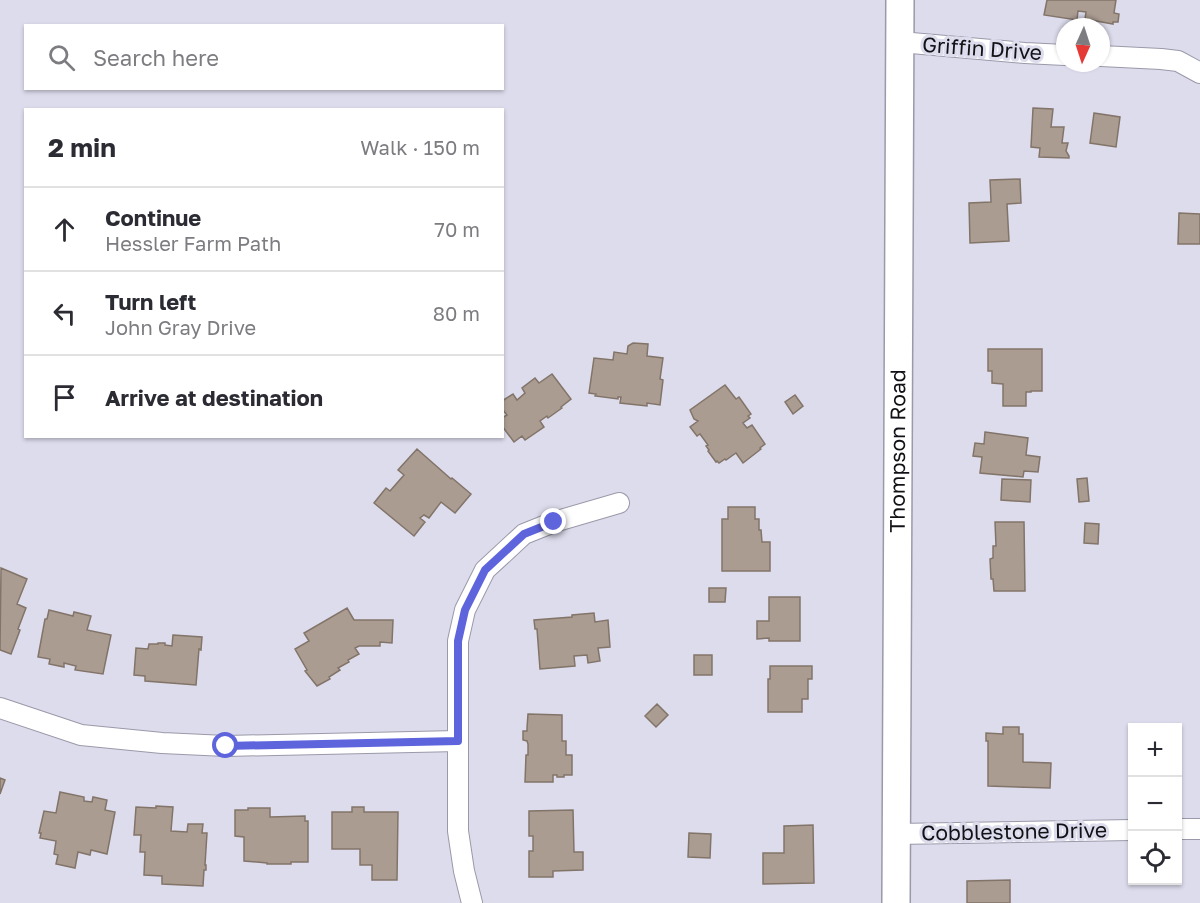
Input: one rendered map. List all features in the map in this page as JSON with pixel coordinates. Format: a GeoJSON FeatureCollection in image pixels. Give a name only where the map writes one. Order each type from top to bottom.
{"type":"FeatureCollection","features":[{"type":"Feature","properties":{"kind":"street","name":"Thompson Road"},"geometry":{"type":"LineString","coordinates":[[897,903],[900,0]]}},
{"type":"Feature","properties":{"kind":"street","name":"Griffin Drive"},"geometry":{"type":"LineString","coordinates":[[900,42],[1056,55]]}},
{"type":"Feature","properties":{"kind":"street"},"geometry":{"type":"LineString","coordinates":[[1110,56],[1178,62],[1200,73]]}},
{"type":"Feature","properties":{"kind":"street"},"geometry":{"type":"LineString","coordinates":[[472,903],[458,831],[458,641],[465,610],[485,570],[524,534],[554,522],[620,503]]}},
{"type":"Feature","properties":{"kind":"street"},"geometry":{"type":"LineString","coordinates":[[0,708],[81,735],[162,743],[226,746],[458,741]]}},
{"type":"Feature","properties":{"kind":"street"},"geometry":{"type":"LineString","coordinates":[[1182,829],[1200,829]]}},
{"type":"Feature","properties":{"kind":"street","name":"Cobblestone Drive"},"geometry":{"type":"LineString","coordinates":[[896,834],[1128,830]]}},
{"type":"Feature","properties":{"kind":"building"},"geometry":{"type":"Polygon","coordinates":[[[1047,0],[1116,0],[1114,13],[1119,14],[1118,22],[1113,22],[1113,24],[1110,23],[1110,18],[1085,18],[1086,12],[1078,11],[1077,18],[1044,15],[1047,0]]]}},
{"type":"Feature","properties":{"kind":"building"},"geometry":{"type":"Polygon","coordinates":[[[1033,108],[1053,109],[1051,127],[1064,127],[1062,143],[1068,143],[1066,151],[1069,158],[1039,157],[1040,148],[1031,147],[1033,108]]]}},
{"type":"Feature","properties":{"kind":"building"},"geometry":{"type":"Polygon","coordinates":[[[1094,113],[1120,117],[1116,147],[1090,143],[1094,113]]]}},
{"type":"Feature","properties":{"kind":"building"},"geometry":{"type":"Polygon","coordinates":[[[1020,179],[1021,203],[1007,204],[1009,241],[970,243],[969,203],[991,202],[990,180],[1020,179]]]}},
{"type":"Feature","properties":{"kind":"building"},"geometry":{"type":"Polygon","coordinates":[[[1179,213],[1200,214],[1200,244],[1178,244],[1179,213]]]}},
{"type":"Feature","properties":{"kind":"building"},"geometry":{"type":"Polygon","coordinates":[[[633,343],[648,344],[647,356],[663,358],[660,405],[620,403],[621,397],[618,399],[589,393],[594,358],[613,360],[614,352],[627,354],[628,346],[633,343]]]}},
{"type":"Feature","properties":{"kind":"building"},"geometry":{"type":"Polygon","coordinates":[[[988,349],[1042,349],[1042,391],[1026,392],[1026,406],[1003,406],[1003,384],[992,383],[992,371],[988,371],[988,349]]]}},
{"type":"Feature","properties":{"kind":"building"},"geometry":{"type":"Polygon","coordinates":[[[552,374],[571,399],[548,418],[547,416],[540,421],[544,427],[525,440],[522,436],[514,442],[504,429],[504,417],[507,415],[504,411],[504,400],[513,394],[517,400],[525,393],[522,388],[535,378],[539,383],[552,374]]]}},
{"type":"Feature","properties":{"kind":"building"},"geometry":{"type":"Polygon","coordinates":[[[725,385],[736,399],[739,397],[751,414],[748,416],[750,418],[743,423],[747,428],[752,425],[765,444],[743,463],[736,453],[726,460],[716,462],[700,434],[697,436],[690,427],[698,421],[694,419],[690,410],[725,385]]]}},
{"type":"Feature","properties":{"kind":"building"},"geometry":{"type":"Polygon","coordinates":[[[795,395],[803,406],[793,414],[785,402],[795,395]]]}},
{"type":"Feature","properties":{"kind":"building"},"geometry":{"type":"Polygon","coordinates":[[[985,432],[1028,438],[1026,455],[1040,457],[1038,472],[1024,471],[1023,477],[980,473],[982,457],[973,456],[975,443],[984,444],[985,432]]]}},
{"type":"Feature","properties":{"kind":"building"},"geometry":{"type":"Polygon","coordinates":[[[417,449],[471,494],[455,513],[441,502],[429,518],[424,515],[420,518],[425,522],[414,536],[374,503],[386,488],[390,491],[404,475],[398,470],[417,449]]]}},
{"type":"Feature","properties":{"kind":"building"},"geometry":{"type":"Polygon","coordinates":[[[1087,478],[1089,501],[1079,502],[1077,479],[1087,478]]]}},
{"type":"Feature","properties":{"kind":"building"},"geometry":{"type":"Polygon","coordinates":[[[1002,479],[1031,480],[1030,502],[1001,500],[1002,479]]]}},
{"type":"Feature","properties":{"kind":"building"},"geometry":{"type":"Polygon","coordinates":[[[728,507],[755,507],[755,519],[759,519],[762,542],[770,542],[770,571],[722,571],[722,519],[728,519],[728,507]]]}},
{"type":"Feature","properties":{"kind":"building"},"geometry":{"type":"Polygon","coordinates":[[[995,522],[1024,522],[1025,591],[994,591],[990,559],[993,558],[993,546],[996,546],[995,522]]]}},
{"type":"Feature","properties":{"kind":"building"},"geometry":{"type":"Polygon","coordinates":[[[1085,523],[1099,524],[1098,544],[1084,543],[1085,523]]]}},
{"type":"Feature","properties":{"kind":"building"},"geometry":{"type":"Polygon","coordinates":[[[1,568],[27,579],[17,604],[26,608],[11,654],[0,650],[1,568]]]}},
{"type":"Feature","properties":{"kind":"building"},"geometry":{"type":"Polygon","coordinates":[[[709,588],[726,588],[725,602],[709,602],[709,588]]]}},
{"type":"Feature","properties":{"kind":"building"},"geometry":{"type":"Polygon","coordinates":[[[769,597],[800,597],[800,641],[757,639],[757,621],[769,621],[769,597]]]}},
{"type":"Feature","properties":{"kind":"building"},"geometry":{"type":"Polygon","coordinates":[[[347,608],[354,620],[393,620],[392,643],[380,642],[380,646],[355,648],[359,654],[338,668],[340,670],[329,677],[330,679],[317,686],[305,671],[307,670],[295,649],[309,641],[304,633],[347,608]]]}},
{"type":"Feature","properties":{"kind":"building"},"geometry":{"type":"Polygon","coordinates":[[[49,610],[73,616],[74,612],[91,616],[87,630],[111,635],[103,674],[75,670],[76,666],[64,663],[64,667],[49,664],[50,659],[38,657],[45,619],[47,619],[49,610]]]}},
{"type":"Feature","properties":{"kind":"building"},"geometry":{"type":"Polygon","coordinates":[[[594,613],[595,622],[608,620],[610,647],[598,648],[600,661],[588,663],[587,655],[574,656],[575,666],[540,669],[537,629],[535,629],[534,620],[594,613]]]}},
{"type":"Feature","properties":{"kind":"building"},"geometry":{"type":"Polygon","coordinates":[[[173,635],[202,637],[196,685],[145,681],[145,676],[134,675],[136,648],[148,649],[149,644],[158,643],[172,646],[173,635]]]}},
{"type":"Feature","properties":{"kind":"building"},"geometry":{"type":"Polygon","coordinates":[[[694,655],[712,655],[712,675],[694,675],[694,655]]]}},
{"type":"Feature","properties":{"kind":"building"},"geometry":{"type":"Polygon","coordinates":[[[770,666],[812,666],[812,679],[808,679],[808,699],[802,699],[802,712],[768,712],[770,666]]]}},
{"type":"Feature","properties":{"kind":"building"},"geometry":{"type":"Polygon","coordinates":[[[657,704],[668,715],[656,727],[645,716],[657,704]]]}},
{"type":"Feature","properties":{"kind":"building"},"geometry":{"type":"Polygon","coordinates":[[[528,714],[562,715],[562,741],[566,741],[566,755],[572,755],[572,775],[557,777],[553,775],[553,782],[525,782],[528,744],[523,740],[523,731],[527,731],[528,714]]]}},
{"type":"Feature","properties":{"kind":"building"},"geometry":{"type":"Polygon","coordinates":[[[1003,727],[1019,727],[1019,734],[1023,734],[1023,762],[1051,763],[1050,788],[988,786],[986,733],[1003,734],[1003,727]]]}},
{"type":"Feature","properties":{"kind":"building"},"geometry":{"type":"Polygon","coordinates":[[[0,778],[5,780],[0,794],[0,778]]]}},
{"type":"Feature","properties":{"kind":"building"},"geometry":{"type":"Polygon","coordinates":[[[60,792],[84,797],[84,801],[92,802],[93,797],[107,800],[105,810],[115,812],[107,854],[91,850],[90,855],[78,852],[75,868],[56,864],[58,855],[54,854],[56,841],[40,838],[41,833],[39,833],[44,811],[56,813],[60,792]]]}},
{"type":"Feature","properties":{"kind":"building"},"geometry":{"type":"Polygon","coordinates":[[[156,806],[173,807],[171,831],[187,832],[188,824],[203,824],[202,833],[207,833],[203,886],[162,884],[162,876],[144,875],[145,852],[140,852],[141,835],[134,835],[136,807],[156,808],[156,806]]]}},
{"type":"Feature","properties":{"kind":"building"},"geometry":{"type":"Polygon","coordinates":[[[352,807],[364,807],[364,812],[398,812],[397,880],[372,880],[372,865],[360,865],[360,849],[332,849],[332,812],[352,812],[352,807]]]}},
{"type":"Feature","properties":{"kind":"building"},"geometry":{"type":"Polygon","coordinates":[[[248,808],[270,808],[270,817],[305,816],[305,821],[308,821],[308,862],[267,864],[244,861],[244,837],[235,836],[235,810],[248,810],[248,808]]]}},
{"type":"Feature","properties":{"kind":"building"},"geometry":{"type":"Polygon","coordinates":[[[573,810],[574,852],[583,852],[583,870],[553,871],[553,877],[529,877],[529,851],[533,851],[533,836],[529,836],[529,811],[573,810]]]}},
{"type":"Feature","properties":{"kind":"building"},"geometry":{"type":"Polygon","coordinates":[[[813,825],[814,883],[763,884],[763,853],[784,853],[784,826],[813,825]]]}},
{"type":"Feature","properties":{"kind":"building"},"geometry":{"type":"Polygon","coordinates":[[[689,833],[711,834],[710,858],[688,857],[689,833]]]}},
{"type":"Feature","properties":{"kind":"building"},"geometry":{"type":"Polygon","coordinates":[[[1010,880],[1010,903],[967,903],[967,881],[1010,880]]]}},
{"type":"Feature","properties":{"kind":"route"},"geometry":{"type":"LineString","coordinates":[[226,746],[458,741],[458,641],[465,610],[485,570],[524,534],[554,522]]}}]}
